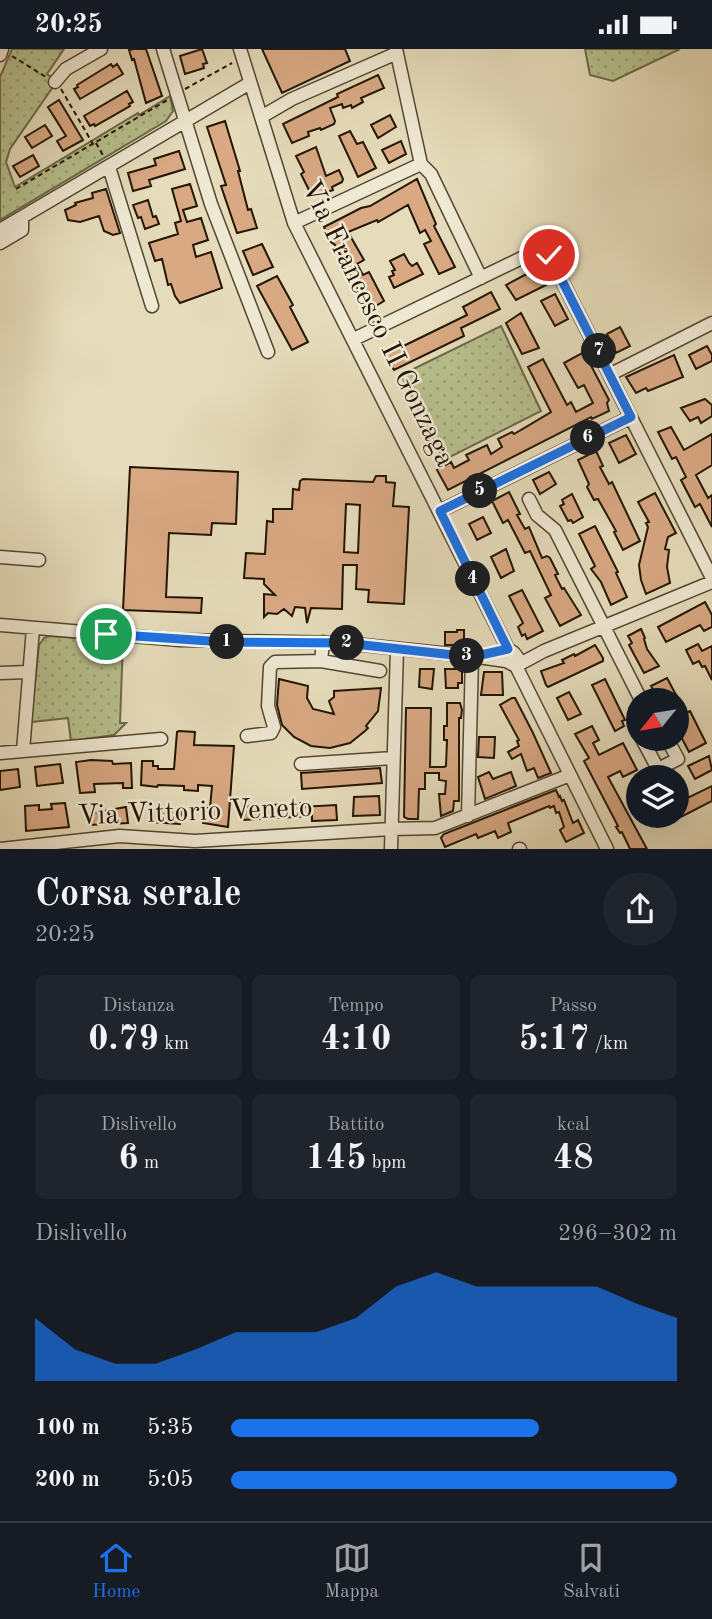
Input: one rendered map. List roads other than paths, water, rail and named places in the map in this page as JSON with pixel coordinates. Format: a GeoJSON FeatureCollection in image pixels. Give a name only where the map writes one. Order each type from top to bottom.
{"type":"FeatureCollection","features":[{"type":"Feature","properties":{"kind":"street"},"geometry":{"type":"LineString","coordinates":[[0,54],[2,49]]}},
{"type":"Feature","properties":{"kind":"street"},"geometry":{"type":"LineString","coordinates":[[55,82],[66,69],[101,49]]}},
{"type":"Feature","properties":{"kind":"street"},"geometry":{"type":"LineString","coordinates":[[163,49],[220,230],[268,352]]}},
{"type":"Feature","properties":{"kind":"street"},"geometry":{"type":"LineString","coordinates":[[261,117],[292,99],[397,51],[421,164],[431,174],[481,278]]}},
{"type":"Feature","properties":{"kind":"street","name":"Via Francesco II Gonzaga"},"geometry":{"type":"LineString","coordinates":[[238,55],[250,83],[294,223],[607,849]]}},
{"type":"Feature","properties":{"kind":"street"},"geometry":{"type":"LineString","coordinates":[[0,230],[250,83]]}},
{"type":"Feature","properties":{"kind":"street"},"geometry":{"type":"LineString","coordinates":[[232,94],[256,102]]}},
{"type":"Feature","properties":{"kind":"street"},"geometry":{"type":"LineString","coordinates":[[294,223],[421,164]]}},
{"type":"Feature","properties":{"kind":"street"},"geometry":{"type":"LineString","coordinates":[[109,167],[152,306]]}},
{"type":"Feature","properties":{"kind":"street"},"geometry":{"type":"LineString","coordinates":[[0,243],[22,230],[22,217]]}},
{"type":"Feature","properties":{"kind":"street"},"geometry":{"type":"LineString","coordinates":[[0,625],[180,640],[323,642],[475,657],[511,657],[544,651],[712,580],[549,255],[542,251],[534,252],[354,339]]}},
{"type":"Feature","properties":{"kind":"street"},"geometry":{"type":"LineString","coordinates":[[611,374],[712,323]]}},
{"type":"Feature","properties":{"kind":"street"},"geometry":{"type":"LineString","coordinates":[[440,511],[631,417]]}},
{"type":"Feature","properties":{"kind":"street"},"geometry":{"type":"LineString","coordinates":[[529,499],[537,515],[555,530],[635,688]]}},
{"type":"Feature","properties":{"kind":"street"},"geometry":{"type":"LineString","coordinates":[[0,557],[39,560]]}},
{"type":"Feature","properties":{"kind":"street"},"geometry":{"type":"LineString","coordinates":[[23,751],[33,628]]}},
{"type":"Feature","properties":{"kind":"street"},"geometry":{"type":"LineString","coordinates":[[321,661],[323,642]]}},
{"type":"Feature","properties":{"kind":"street"},"geometry":{"type":"LineString","coordinates":[[391,849],[397,649]]}},
{"type":"Feature","properties":{"kind":"street"},"geometry":{"type":"LineString","coordinates":[[468,816],[475,657]]}},
{"type":"Feature","properties":{"kind":"street"},"geometry":{"type":"LineString","coordinates":[[247,736],[271,733],[274,727],[268,706],[270,667],[275,662],[321,661],[380,671]]}},
{"type":"Feature","properties":{"kind":"street"},"geometry":{"type":"LineString","coordinates":[[0,673],[28,672]]}},
{"type":"Feature","properties":{"kind":"street"},"geometry":{"type":"LineString","coordinates":[[0,753],[161,740]]}},
{"type":"Feature","properties":{"kind":"street"},"geometry":{"type":"LineString","coordinates":[[648,751],[658,769],[678,759],[674,751]]}},
{"type":"Feature","properties":{"kind":"street"},"geometry":{"type":"LineString","coordinates":[[301,764],[393,758]]}},
{"type":"Feature","properties":{"kind":"street","name":"Via Vittorio Veneto"},"geometry":{"type":"LineString","coordinates":[[0,849],[119,842],[194,845],[272,842],[391,829],[435,828],[570,775]]}}]}
